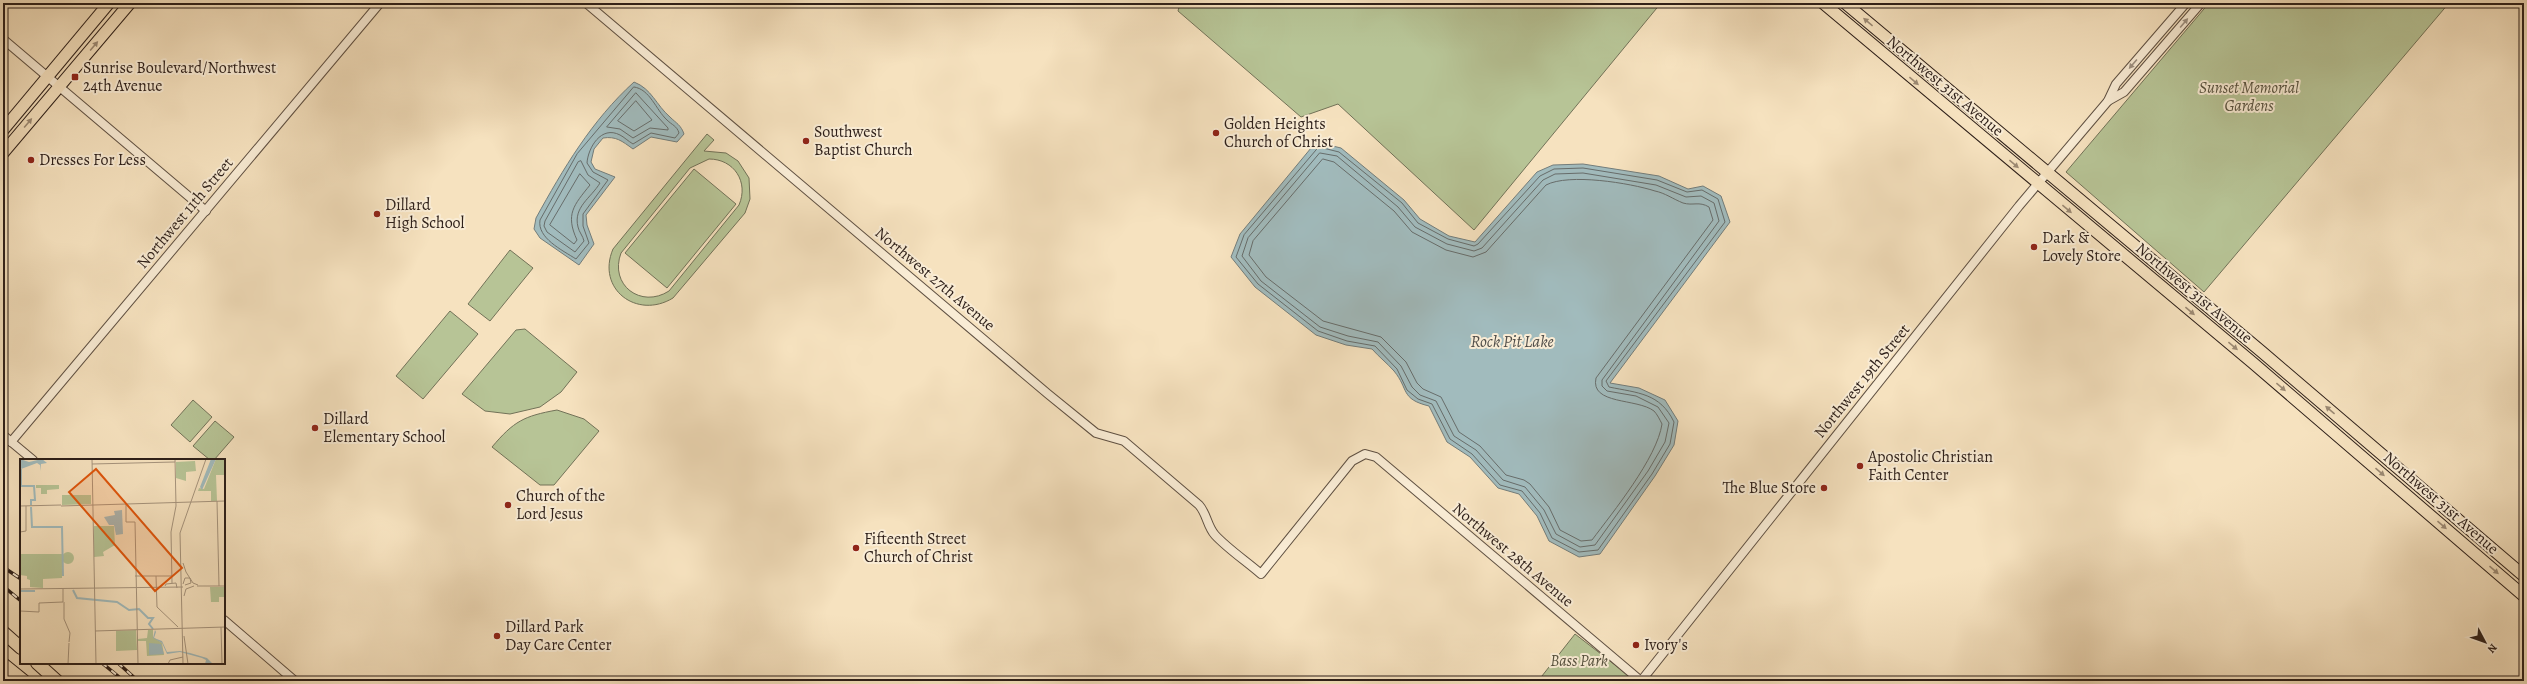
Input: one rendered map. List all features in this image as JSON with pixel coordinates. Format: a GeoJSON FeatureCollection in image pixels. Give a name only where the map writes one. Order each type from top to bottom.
{"type":"FeatureCollection","features":[{"type":"Feature","properties":{"kind":"highway"},"geometry":{"type":"LineString","coordinates":[[3,632],[20,647]]}},
{"type":"Feature","properties":{"kind":"highway"},"geometry":{"type":"LineString","coordinates":[[3,664],[24,681]]}},
{"type":"Feature","properties":{"kind":"highway"},"geometry":{"type":"LineString","coordinates":[[38,664],[57,681]]}},
{"type":"Feature","properties":{"kind":"main road"},"geometry":{"type":"LineString","coordinates":[[3,130],[109,3]]}},
{"type":"Feature","properties":{"kind":"main road"},"geometry":{"type":"LineString","coordinates":[[3,153],[130,3]]}},
{"type":"Feature","properties":{"kind":"main road","name":"Northwest 31st Avenue"},"geometry":{"type":"LineString","coordinates":[[1822,3],[2264,373],[2524,596]]}},
{"type":"Feature","properties":{"kind":"main road","name":"Northwest 31st Avenue"},"geometry":{"type":"LineString","coordinates":[[1845,3],[2268,357],[2524,576]]}},
{"type":"Feature","properties":{"kind":"street","name":"Northwest 11th Street"},"geometry":{"type":"LineString","coordinates":[[11,442],[380,3]]}},
{"type":"Feature","properties":{"kind":"street","name":"Northwest 27th Avenue"},"geometry":{"type":"LineString","coordinates":[[586,3],[1048,394],[1096,433],[1119,438],[1130,446],[1199,505],[1206,513],[1210,526],[1215,534],[1261,574],[1352,461],[1365,454]]}},
{"type":"Feature","properties":{"kind":"street","name":"Northwest 19th Street"},"geometry":{"type":"LineString","coordinates":[[1641,681],[2038,184],[2108,101],[2116,84],[2186,3]]}},
{"type":"Feature","properties":{"kind":"street","name":"Northwest 19th Street"},"geometry":{"type":"LineString","coordinates":[[2108,101],[2124,92],[2201,3]]}},
{"type":"Feature","properties":{"kind":"street"},"geometry":{"type":"LineString","coordinates":[[3,39],[49,76],[206,211]]}},
{"type":"Feature","properties":{"kind":"street"},"geometry":{"type":"LineString","coordinates":[[3,435],[31,459]]}},
{"type":"Feature","properties":{"kind":"street","name":"Northwest 28th Avenue"},"geometry":{"type":"LineString","coordinates":[[1365,454],[1376,457],[1641,681]]}},
{"type":"Feature","properties":{"kind":"street"},"geometry":{"type":"LineString","coordinates":[[225,621],[295,681]]}},
{"type":"Feature","properties":{"kind":"green space"},"geometry":{"type":"Polygon","coordinates":[[[1180,3],[1661,3],[1474,230],[1338,104],[1301,117],[1178,11],[1180,3]]]}},
{"type":"Feature","properties":{"kind":"green space","name":"Sunset Memorial Gardens"},"geometry":{"type":"Polygon","coordinates":[[[2209,3],[2449,3],[2204,292],[2066,172],[2209,3]]]}},
{"type":"Feature","properties":{"kind":"green space"},"geometry":{"type":"Polygon","coordinates":[[[707,134],[714,140],[704,151],[726,153],[738,161],[749,178],[750,199],[745,213],[673,298],[659,304],[646,305],[634,303],[623,297],[615,288],[610,277],[609,263],[613,249],[707,134]],[[709,159],[690,168],[621,253],[618,265],[620,275],[624,284],[630,291],[638,295],[648,297],[658,296],[669,291],[739,205],[742,196],[742,188],[737,173],[732,167],[718,160],[709,159]]]}},
{"type":"Feature","properties":{"kind":"green space"},"geometry":{"type":"Polygon","coordinates":[[[694,169],[736,204],[667,288],[625,253],[694,169]]]}},
{"type":"Feature","properties":{"kind":"green space"},"geometry":{"type":"Polygon","coordinates":[[[510,250],[533,268],[490,321],[468,304],[510,250]]]}},
{"type":"Feature","properties":{"kind":"green space"},"geometry":{"type":"Polygon","coordinates":[[[450,311],[478,334],[423,399],[396,376],[450,311]]]}},
{"type":"Feature","properties":{"kind":"green space"},"geometry":{"type":"Polygon","coordinates":[[[525,329],[577,372],[561,392],[540,407],[510,414],[485,411],[462,394],[516,330],[525,329]]]}},
{"type":"Feature","properties":{"kind":"green space"},"geometry":{"type":"Polygon","coordinates":[[[193,400],[212,417],[190,442],[171,425],[193,400]]]}},
{"type":"Feature","properties":{"kind":"green space"},"geometry":{"type":"Polygon","coordinates":[[[557,410],[584,419],[599,431],[554,485],[540,485],[492,447],[507,431],[520,421],[528,417],[557,410]]]}},
{"type":"Feature","properties":{"kind":"green space"},"geometry":{"type":"Polygon","coordinates":[[[215,421],[234,437],[215,459],[209,459],[193,446],[215,421]]]}},
{"type":"Feature","properties":{"kind":"green space","name":"Bass Park"},"geometry":{"type":"Polygon","coordinates":[[[1575,634],[1632,678],[1630,681],[1538,681],[1575,634]]]}},
{"type":"Feature","properties":{"kind":"water"},"geometry":{"type":"Polygon","coordinates":[[[634,82],[650,93],[665,112],[680,126],[684,134],[677,142],[651,137],[633,149],[619,140],[603,138],[594,149],[591,162],[595,169],[615,177],[586,215],[587,225],[594,244],[579,265],[540,238],[534,229],[536,218],[579,146],[605,112],[634,82]]]}},
{"type":"Feature","properties":{"kind":"water","name":"Rock Pit Lake"},"geometry":{"type":"Polygon","coordinates":[[[1316,142],[1341,148],[1404,200],[1420,219],[1449,236],[1475,242],[1537,172],[1553,165],[1583,164],[1659,176],[1688,189],[1703,186],[1721,196],[1730,222],[1610,383],[1639,388],[1665,400],[1678,421],[1674,445],[1655,476],[1600,554],[1579,557],[1549,541],[1537,516],[1519,494],[1498,488],[1470,457],[1447,442],[1429,406],[1409,397],[1399,377],[1372,349],[1346,345],[1316,335],[1255,287],[1231,257],[1240,234],[1316,142]]]}},
{"type":"Feature","properties":{"kind":"railway"},"geometry":{"type":"LineString","coordinates":[[3,567],[20,578]]}},
{"type":"Feature","properties":{"kind":"railway"},"geometry":{"type":"LineString","coordinates":[[3,586],[20,600]]}},
{"type":"Feature","properties":{"kind":"railway"},"geometry":{"type":"LineString","coordinates":[[103,664],[124,681]]}},
{"type":"Feature","properties":{"kind":"railway"},"geometry":{"type":"LineString","coordinates":[[119,664],[138,681]]}},
{"type":"Feature","properties":{"kind":"place","name":"Sunrise Boulevard/Northwest 24th Avenue"},"geometry":{"type":"Point","coordinates":[75,77]}},
{"type":"Feature","properties":{"kind":"place","name":"Golden Heights Church of Christ"},"geometry":{"type":"Point","coordinates":[1216,133]}},
{"type":"Feature","properties":{"kind":"place","name":"Southwest Baptist Church"},"geometry":{"type":"Point","coordinates":[806,141]}},
{"type":"Feature","properties":{"kind":"place","name":"Dresses For Less"},"geometry":{"type":"Point","coordinates":[31,160]}},
{"type":"Feature","properties":{"kind":"place","name":"Dillard High School"},"geometry":{"type":"Point","coordinates":[377,214]}},
{"type":"Feature","properties":{"kind":"place","name":"Dark & Lovely Store"},"geometry":{"type":"Point","coordinates":[2034,247]}},
{"type":"Feature","properties":{"kind":"place","name":"Dillard Elementary School"},"geometry":{"type":"Point","coordinates":[315,428]}},
{"type":"Feature","properties":{"kind":"place","name":"Apostolic Christian Faith Center"},"geometry":{"type":"Point","coordinates":[1860,466]}},
{"type":"Feature","properties":{"kind":"place","name":"The Blue Store"},"geometry":{"type":"Point","coordinates":[1824,488]}},
{"type":"Feature","properties":{"kind":"place","name":"Church of the Lord Jesus"},"geometry":{"type":"Point","coordinates":[508,505]}},
{"type":"Feature","properties":{"kind":"place","name":"Fifteenth Street Church of Christ"},"geometry":{"type":"Point","coordinates":[856,548]}},
{"type":"Feature","properties":{"kind":"place","name":"Dillard Park Day Care Center"},"geometry":{"type":"Point","coordinates":[497,636]}},
{"type":"Feature","properties":{"kind":"place","name":"Ivory's"},"geometry":{"type":"Point","coordinates":[1636,645]}}]}
